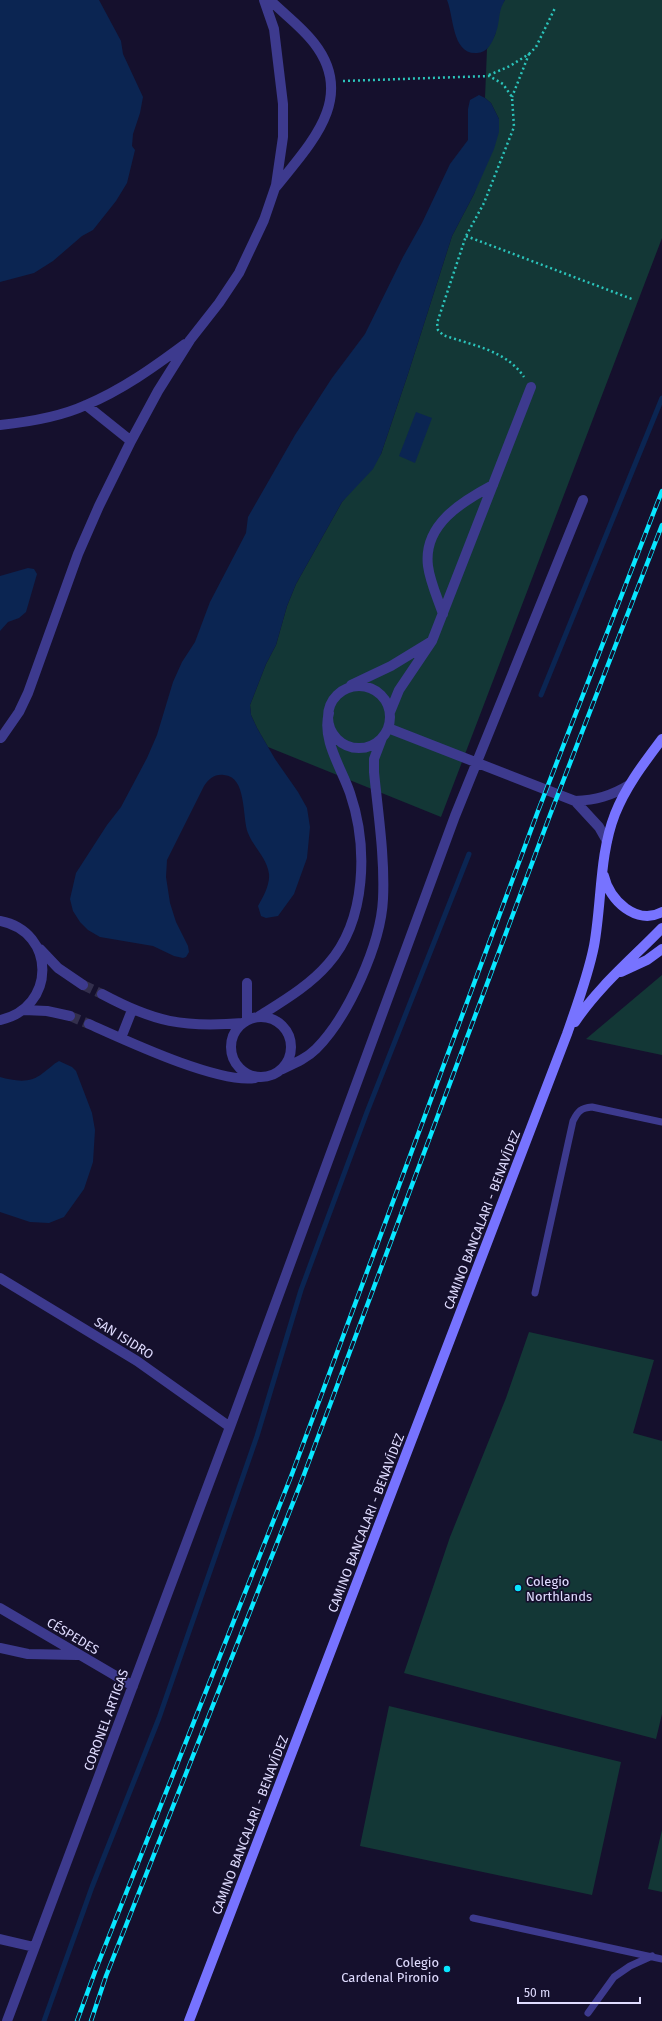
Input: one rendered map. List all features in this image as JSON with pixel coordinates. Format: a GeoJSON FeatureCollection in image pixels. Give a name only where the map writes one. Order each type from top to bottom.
{"type":"FeatureCollection","features":[{"type":"Feature","properties":{"kind":"main road","name":"CAMINO BANCALARI - BENAVÍDEZ"},"geometry":{"type":"LineString","coordinates":[[189,2021],[583,989],[594,946],[607,842],[615,814],[629,785],[662,739]]}},
{"type":"Feature","properties":{"kind":"main road"},"geometry":{"type":"LineString","coordinates":[[642,765],[654,756],[662,753]]}},
{"type":"Feature","properties":{"kind":"main road"},"geometry":{"type":"LineString","coordinates":[[603,870],[606,886],[614,900],[627,910],[642,914],[658,914],[662,912]]}},
{"type":"Feature","properties":{"kind":"main road","name":"CAMINO BANCALARI - BENAVÍDEZ"},"geometry":{"type":"LineString","coordinates":[[567,1034],[590,1000],[662,928]]}},
{"type":"Feature","properties":{"kind":"main road"},"geometry":{"type":"LineString","coordinates":[[614,976],[647,960],[662,949]]}},
{"type":"Feature","properties":{"kind":"street"},"geometry":{"type":"LineString","coordinates":[[0,740],[19,712],[28,693],[78,554],[131,441],[190,340],[219,303],[239,273],[264,220],[274,189],[283,137],[284,104],[274,29],[264,0]]}},
{"type":"Feature","properties":{"kind":"street"},"geometry":{"type":"LineString","coordinates":[[270,0],[314,41],[325,59],[332,81],[330,100],[321,128],[274,189]]}},
{"type":"Feature","properties":{"kind":"street"},"geometry":{"type":"LineString","coordinates":[[0,425],[53,416],[86,405],[153,368],[190,340]]}},
{"type":"Feature","properties":{"kind":"street"},"geometry":{"type":"LineString","coordinates":[[89,1024],[208,1072],[251,1079],[265,1076],[298,1062],[315,1049],[329,1034],[349,1003],[372,949],[379,927],[383,900],[384,871],[374,759],[382,738],[388,728],[390,712],[399,690],[432,641],[531,387]]}},
{"type":"Feature","properties":{"kind":"street"},"geometry":{"type":"LineString","coordinates":[[86,405],[131,441]]}},
{"type":"Feature","properties":{"kind":"street"},"geometry":{"type":"LineString","coordinates":[[443,614],[428,566],[430,538],[438,525],[453,510],[472,496],[493,485]]}},
{"type":"Feature","properties":{"kind":"street","name":"CORONEL ARTIGAS"},"geometry":{"type":"LineString","coordinates":[[8,2021],[34,1947],[230,1427],[453,824],[583,500]]}},
{"type":"Feature","properties":{"kind":"street"},"geometry":{"type":"LineString","coordinates":[[102,994],[132,1010],[157,1019],[178,1023],[200,1025],[245,1021],[258,1017],[298,991],[329,963],[352,922],[359,894],[362,869],[359,827],[350,794],[327,735],[326,724],[332,702],[345,689],[365,677],[391,666],[432,641]]}},
{"type":"Feature","properties":{"kind":"street"},"geometry":{"type":"LineString","coordinates":[[345,689],[362,686],[374,689],[386,701],[390,712]]}},
{"type":"Feature","properties":{"kind":"street"},"geometry":{"type":"LineString","coordinates":[[329,713],[329,724],[334,734],[347,745],[357,748],[368,747],[382,738]]}},
{"type":"Feature","properties":{"kind":"street"},"geometry":{"type":"LineString","coordinates":[[388,728],[478,762],[574,801],[599,827],[607,842]]}},
{"type":"Feature","properties":{"kind":"street"},"geometry":{"type":"LineString","coordinates":[[574,801],[603,798],[629,785]]}},
{"type":"Feature","properties":{"kind":"street"},"geometry":{"type":"LineString","coordinates":[[0,920],[16,926],[24,931],[58,968],[83,985]]}},
{"type":"Feature","properties":{"kind":"street"},"geometry":{"type":"LineString","coordinates":[[0,1020],[16,1015],[24,1010],[35,996],[42,980],[42,962],[37,945]]}},
{"type":"Feature","properties":{"kind":"street"},"geometry":{"type":"LineString","coordinates":[[247,983],[245,1021],[236,1031],[232,1042],[234,1058],[244,1071],[254,1076],[265,1076]]}},
{"type":"Feature","properties":{"kind":"street"},"geometry":{"type":"LineString","coordinates":[[24,1010],[47,1011],[70,1016]]}},
{"type":"Feature","properties":{"kind":"street"},"geometry":{"type":"LineString","coordinates":[[121,1038],[132,1010]]}},
{"type":"Feature","properties":{"kind":"street"},"geometry":{"type":"LineString","coordinates":[[258,1017],[274,1019],[283,1026],[289,1035],[291,1052],[287,1062],[280,1070]]}},
{"type":"Feature","properties":{"kind":"street","name":"SAN ISIDRO"},"geometry":{"type":"LineString","coordinates":[[0,1278],[137,1361],[230,1427]]}},
{"type":"Feature","properties":{"kind":"street","name":"CÉSPEDES"},"geometry":{"type":"LineString","coordinates":[[0,1608],[132,1686]]}},
{"type":"Feature","properties":{"kind":"street"},"geometry":{"type":"LineString","coordinates":[[0,1648],[39,1655],[78,1655]]}},
{"type":"Feature","properties":{"kind":"street"},"geometry":{"type":"LineString","coordinates":[[0,1939],[34,1947]]}},
{"type":"Feature","properties":{"kind":"lane"},"geometry":{"type":"LineString","coordinates":[[535,1293],[573,1121],[578,1112],[583,1108],[592,1107],[662,1122]]}},
{"type":"Feature","properties":{"kind":"lane"},"geometry":{"type":"LineString","coordinates":[[473,1918],[662,1959]]}},
{"type":"Feature","properties":{"kind":"lane"},"geometry":{"type":"LineString","coordinates":[[588,2013],[614,1977],[630,1966],[652,1956]]}},
{"type":"Feature","properties":{"kind":"path"},"geometry":{"type":"LineString","coordinates":[[332,81],[489,76],[510,66],[529,54],[536,47],[555,8]]}},
{"type":"Feature","properties":{"kind":"path"},"geometry":{"type":"LineString","coordinates":[[529,54],[512,97],[514,127],[484,203],[466,236],[436,323],[438,330],[443,336],[500,355],[513,364],[531,387]]}},
{"type":"Feature","properties":{"kind":"path"},"geometry":{"type":"LineString","coordinates":[[489,76],[502,84],[512,97]]}},
{"type":"Feature","properties":{"kind":"path"},"geometry":{"type":"LineString","coordinates":[[466,236],[632,300]]}},
{"type":"Feature","properties":{"kind":"green space"},"geometry":{"type":"Polygon","coordinates":[[[505,0],[662,0],[662,238],[441,817],[268,747],[251,715],[250,705],[266,664],[276,645],[287,606],[296,584],[342,502],[381,454],[452,236],[474,194],[499,119],[491,103],[485,98],[487,49],[495,35],[500,7],[505,0]]]}},
{"type":"Feature","properties":{"kind":"green space"},"geometry":{"type":"Polygon","coordinates":[[[662,975],[662,1055],[586,1039],[662,975]]]}},
{"type":"Feature","properties":{"kind":"green space"},"geometry":{"type":"Polygon","coordinates":[[[529,1332],[654,1360],[633,1433],[662,1441],[662,1714],[656,1739],[404,1673],[450,1537],[506,1398],[529,1332]]]}},
{"type":"Feature","properties":{"kind":"green space"},"geometry":{"type":"Polygon","coordinates":[[[389,1706],[621,1762],[592,1895],[360,1846],[389,1706]]]}},
{"type":"Feature","properties":{"kind":"green space"},"geometry":{"type":"Polygon","coordinates":[[[662,1830],[662,1892],[648,1889],[662,1830]]]}},
{"type":"Feature","properties":{"kind":"water"},"geometry":{"type":"Polygon","coordinates":[[[0,0],[99,0],[121,41],[123,54],[143,97],[140,113],[133,134],[132,146],[135,150],[127,183],[116,201],[93,230],[82,236],[53,261],[34,273],[0,282],[0,0]]]}},
{"type":"Feature","properties":{"kind":"water"},"geometry":{"type":"Polygon","coordinates":[[[447,0],[505,0],[501,9],[495,35],[491,44],[484,51],[481,53],[469,52],[458,42],[447,0]]]}},
{"type":"Feature","properties":{"kind":"water"},"geometry":{"type":"Polygon","coordinates":[[[479,95],[491,103],[499,119],[499,132],[494,149],[474,194],[452,236],[381,454],[373,469],[342,502],[296,584],[287,606],[276,645],[266,664],[250,705],[251,715],[257,728],[307,808],[310,827],[307,858],[294,894],[278,916],[266,918],[261,916],[258,906],[266,891],[269,878],[268,868],[248,833],[242,799],[237,782],[231,777],[218,775],[210,779],[204,786],[167,860],[166,877],[170,903],[176,922],[188,946],[189,952],[186,957],[183,958],[174,956],[153,946],[100,937],[88,930],[80,922],[73,911],[70,899],[76,873],[107,825],[121,807],[147,758],[157,735],[173,682],[182,662],[195,642],[210,602],[246,533],[248,517],[295,435],[332,378],[365,334],[403,257],[422,223],[450,164],[468,140],[468,109],[470,100],[479,95]]]}},
{"type":"Feature","properties":{"kind":"water"},"geometry":{"type":"Polygon","coordinates":[[[416,412],[432,418],[415,463],[399,456],[416,412]]]}},
{"type":"Feature","properties":{"kind":"water"},"geometry":{"type":"Polygon","coordinates":[[[28,568],[34,569],[37,574],[26,612],[19,618],[8,622],[0,631],[0,576],[28,568]]]}},
{"type":"Feature","properties":{"kind":"water"},"geometry":{"type":"Polygon","coordinates":[[[59,1061],[72,1067],[76,1071],[92,1113],[95,1130],[93,1162],[84,1189],[64,1217],[49,1223],[30,1222],[0,1212],[0,1077],[22,1081],[33,1079],[59,1061]]]}},
{"type":"Feature","properties":{"kind":"waterway"},"geometry":{"type":"LineString","coordinates":[[541,695],[662,398]]}},
{"type":"Feature","properties":{"kind":"waterway"},"geometry":{"type":"LineString","coordinates":[[44,2021],[92,1887],[159,1718],[257,1436],[301,1290],[367,1112],[469,854]]}},
{"type":"Feature","properties":{"kind":"tunnel"},"geometry":{"type":"LineString","coordinates":[[83,985],[102,994]]}},
{"type":"Feature","properties":{"kind":"tunnel"},"geometry":{"type":"LineString","coordinates":[[70,1016],[89,1024]]}},
{"type":"Feature","properties":{"kind":"railway"},"geometry":{"type":"LineString","coordinates":[[77,2021],[96,1969],[292,1474],[538,811],[662,491]]}},
{"type":"Feature","properties":{"kind":"railway"},"geometry":{"type":"LineString","coordinates":[[91,2021],[106,1976],[302,1480],[550,815],[662,525]]}},
{"type":"Feature","properties":{"kind":"place","name":"Colegio Northlands"},"geometry":{"type":"Point","coordinates":[518,1588]}},
{"type":"Feature","properties":{"kind":"place","name":"Colegio Cardenal Pironio"},"geometry":{"type":"Point","coordinates":[447,1969]}}]}
